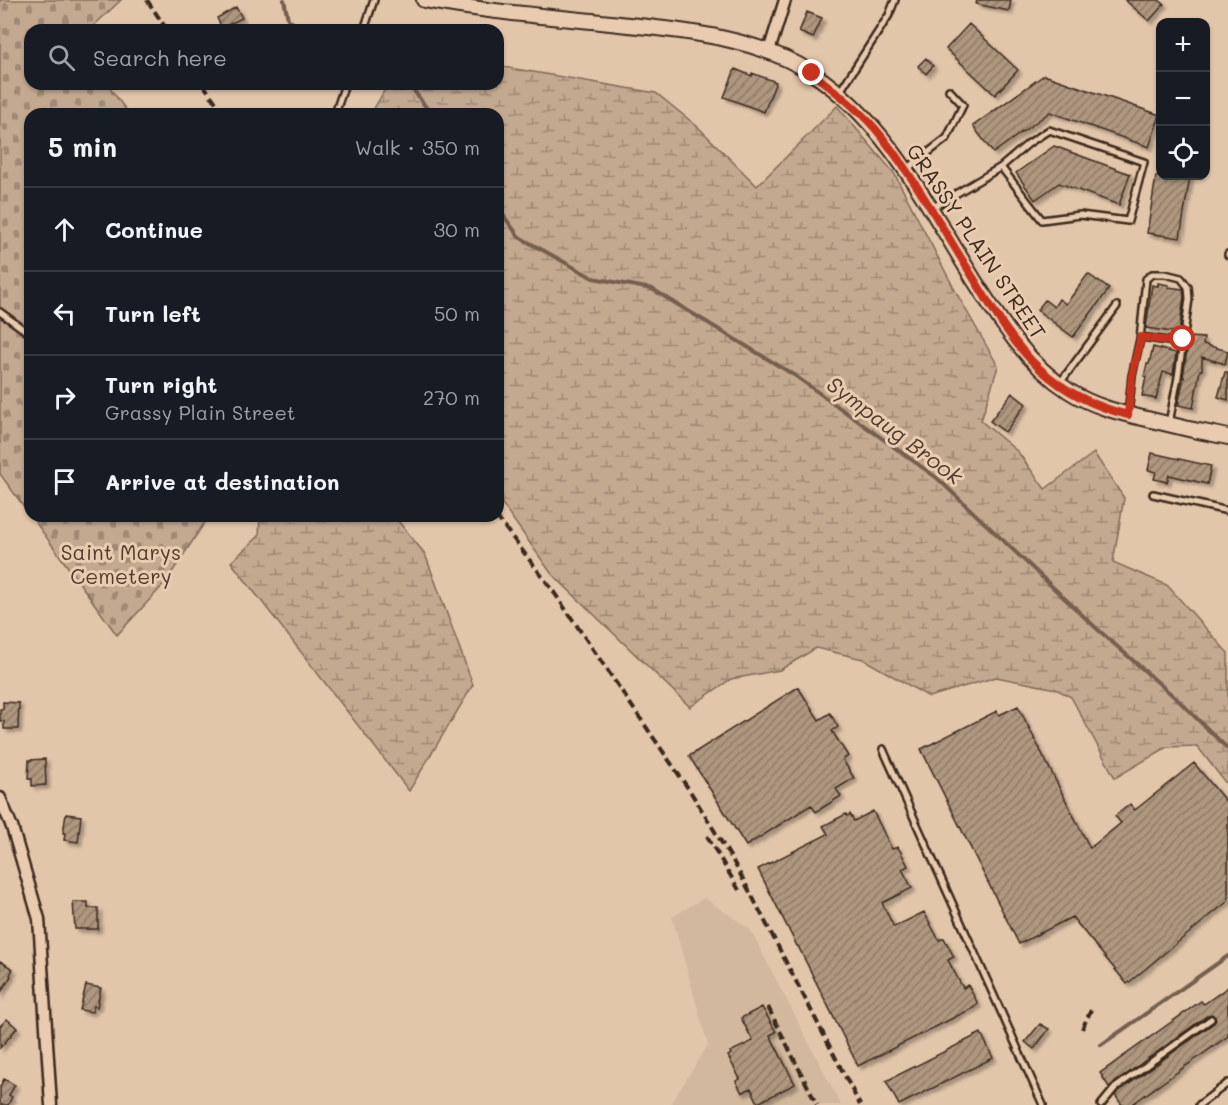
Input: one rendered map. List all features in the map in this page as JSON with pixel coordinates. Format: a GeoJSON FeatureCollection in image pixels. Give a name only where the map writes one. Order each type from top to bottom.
{"type":"FeatureCollection","features":[{"type":"Feature","properties":{"kind":"main road","name":"GRASSY PLAIN STREET"},"geometry":{"type":"LineString","coordinates":[[424,0],[477,9],[689,31],[769,51],[812,73],[881,135],[906,170],[1000,319],[1041,370],[1070,392],[1110,411],[1228,438]]}},
{"type":"Feature","properties":{"kind":"street"},"geometry":{"type":"LineString","coordinates":[[769,51],[784,0]]}},
{"type":"Feature","properties":{"kind":"street"},"geometry":{"type":"LineString","coordinates":[[0,798],[12,827],[39,919],[51,1105]]}},
{"type":"Feature","properties":{"kind":"lane"},"geometry":{"type":"LineString","coordinates":[[366,24],[374,0]]}},
{"type":"Feature","properties":{"kind":"lane"},"geometry":{"type":"LineString","coordinates":[[838,94],[889,15],[895,0]]}},
{"type":"Feature","properties":{"kind":"lane"},"geometry":{"type":"LineString","coordinates":[[337,108],[343,90]]}},
{"type":"Feature","properties":{"kind":"lane"},"geometry":{"type":"LineString","coordinates":[[906,170],[947,138],[963,105],[949,90]]}},
{"type":"Feature","properties":{"kind":"lane"},"geometry":{"type":"LineString","coordinates":[[930,209],[1001,167],[1029,143],[1049,130],[1144,162],[1128,221],[1080,215],[1042,220],[1001,167]]}},
{"type":"Feature","properties":{"kind":"lane"},"geometry":{"type":"LineString","coordinates":[[1128,415],[1132,376],[1141,337],[1146,279],[1152,274],[1182,278],[1188,286],[1190,299],[1169,425]]}},
{"type":"Feature","properties":{"kind":"lane"},"geometry":{"type":"LineString","coordinates":[[1059,384],[1117,306]]}},
{"type":"Feature","properties":{"kind":"lane"},"geometry":{"type":"LineString","coordinates":[[0,312],[24,330]]}},
{"type":"Feature","properties":{"kind":"lane"},"geometry":{"type":"LineString","coordinates":[[1141,337],[1182,343]]}},
{"type":"Feature","properties":{"kind":"lane"},"geometry":{"type":"LineString","coordinates":[[1153,494],[1228,511]]}},
{"type":"Feature","properties":{"kind":"lane"},"geometry":{"type":"LineString","coordinates":[[883,749],[1043,1105]]}},
{"type":"Feature","properties":{"kind":"lane"},"geometry":{"type":"LineString","coordinates":[[1101,1105],[1115,1088],[1211,1019]]}},
{"type":"Feature","properties":{"kind":"lane"},"geometry":{"type":"LineString","coordinates":[[1199,1105],[1228,1083]]}},
{"type":"Feature","properties":{"kind":"shaded area"},"geometry":{"type":"Polygon","coordinates":[[[704,898],[750,929],[841,1105],[670,1105],[708,1045],[672,917],[704,898]]]}},
{"type":"Feature","properties":{"kind":"green space","name":"Saint Marys Cemetery"},"geometry":{"type":"Polygon","coordinates":[[[0,0],[121,0],[95,24],[24,24],[24,90],[111,90],[125,108],[24,108],[24,507],[0,474],[0,0]]]}},
{"type":"Feature","properties":{"kind":"green space"},"geometry":{"type":"Polygon","coordinates":[[[504,67],[656,93],[698,127],[757,186],[837,106],[894,173],[957,294],[998,366],[981,421],[1018,452],[1045,489],[1094,453],[1124,498],[1113,562],[1167,585],[1228,653],[1228,786],[1197,746],[1167,747],[1115,778],[1071,697],[1056,689],[996,677],[929,697],[863,659],[816,648],[780,670],[731,679],[690,707],[551,573],[504,506],[504,108],[374,108],[385,90],[504,90],[504,67]]]}},
{"type":"Feature","properties":{"kind":"green space","name":"Saint Marys Cemetery"},"geometry":{"type":"Polygon","coordinates":[[[35,522],[205,522],[165,583],[117,635],[35,522]]]}},
{"type":"Feature","properties":{"kind":"green space"},"geometry":{"type":"Polygon","coordinates":[[[260,522],[399,522],[425,554],[473,685],[409,791],[231,562],[259,536],[260,522]]]}},
{"type":"Feature","properties":{"kind":"building"},"geometry":{"type":"Polygon","coordinates":[[[977,0],[1011,0],[1009,11],[976,4],[977,0]]]}},
{"type":"Feature","properties":{"kind":"building"},"geometry":{"type":"Polygon","coordinates":[[[1125,0],[1159,0],[1164,4],[1149,21],[1125,0]]]}},
{"type":"Feature","properties":{"kind":"building"},"geometry":{"type":"Polygon","coordinates":[[[236,7],[242,18],[230,24],[220,24],[217,18],[236,7]]]}},
{"type":"Feature","properties":{"kind":"building"},"geometry":{"type":"Polygon","coordinates":[[[807,12],[822,18],[813,38],[799,32],[807,12]]]}},
{"type":"Feature","properties":{"kind":"building"},"geometry":{"type":"Polygon","coordinates":[[[969,24],[1018,70],[995,95],[946,49],[969,24]]]}},
{"type":"Feature","properties":{"kind":"building"},"geometry":{"type":"Polygon","coordinates":[[[926,58],[933,66],[926,74],[918,66],[926,58]]]}},
{"type":"Feature","properties":{"kind":"building"},"geometry":{"type":"Polygon","coordinates":[[[735,69],[776,82],[764,112],[724,97],[735,69]]]}},
{"type":"Feature","properties":{"kind":"building"},"geometry":{"type":"Polygon","coordinates":[[[1044,75],[1156,114],[1156,127],[1149,147],[1050,112],[993,153],[973,126],[1044,75]]]}},
{"type":"Feature","properties":{"kind":"building"},"geometry":{"type":"Polygon","coordinates":[[[1054,146],[1130,174],[1119,205],[1059,183],[1035,200],[1016,173],[1054,146]]]}},
{"type":"Feature","properties":{"kind":"building"},"geometry":{"type":"Polygon","coordinates":[[[1156,176],[1156,180],[1189,180],[1180,238],[1147,233],[1156,176]]]}},
{"type":"Feature","properties":{"kind":"building"},"geometry":{"type":"Polygon","coordinates":[[[1088,274],[1109,289],[1073,337],[1037,310],[1045,300],[1054,307],[1059,299],[1066,304],[1088,274]]]}},
{"type":"Feature","properties":{"kind":"building"},"geometry":{"type":"Polygon","coordinates":[[[1158,283],[1183,289],[1179,333],[1146,328],[1152,285],[1158,286],[1158,283]]]}},
{"type":"Feature","properties":{"kind":"building"},"geometry":{"type":"Polygon","coordinates":[[[1189,337],[1204,338],[1203,344],[1228,351],[1225,364],[1202,357],[1202,370],[1200,370],[1193,408],[1178,405],[1189,337]]]}},
{"type":"Feature","properties":{"kind":"building"},"geometry":{"type":"Polygon","coordinates":[[[1153,347],[1176,353],[1173,374],[1163,372],[1156,399],[1142,396],[1146,377],[1144,376],[1153,347]]]}},
{"type":"Feature","properties":{"kind":"building"},"geometry":{"type":"Polygon","coordinates":[[[1225,372],[1228,372],[1228,400],[1218,397],[1225,372]]]}},
{"type":"Feature","properties":{"kind":"building"},"geometry":{"type":"Polygon","coordinates":[[[1012,393],[1026,404],[1005,432],[990,421],[1012,393]]]}},
{"type":"Feature","properties":{"kind":"building"},"geometry":{"type":"Polygon","coordinates":[[[1152,453],[1211,466],[1207,484],[1169,475],[1167,482],[1154,479],[1156,472],[1148,470],[1152,453]]]}},
{"type":"Feature","properties":{"kind":"building"},"geometry":{"type":"Polygon","coordinates":[[[798,687],[819,720],[830,713],[838,727],[832,731],[848,756],[843,760],[854,778],[836,789],[841,796],[816,812],[811,805],[746,846],[689,756],[798,687]]]}},
{"type":"Feature","properties":{"kind":"building"},"geometry":{"type":"Polygon","coordinates":[[[3,702],[19,703],[18,729],[4,729],[4,721],[0,721],[0,709],[3,709],[3,702]]]}},
{"type":"Feature","properties":{"kind":"building"},"geometry":{"type":"Polygon","coordinates":[[[1018,706],[1090,848],[1121,823],[1115,816],[1130,804],[1135,810],[1194,763],[1228,804],[1228,901],[1127,984],[1072,917],[1019,944],[921,749],[997,711],[999,715],[1018,706]]]}},
{"type":"Feature","properties":{"kind":"building"},"geometry":{"type":"Polygon","coordinates":[[[45,759],[46,785],[32,786],[32,779],[28,779],[29,760],[45,759]]]}},
{"type":"Feature","properties":{"kind":"building"},"geometry":{"type":"Polygon","coordinates":[[[873,811],[892,849],[898,847],[908,866],[902,869],[912,888],[882,903],[894,927],[924,912],[939,940],[944,938],[954,957],[948,960],[963,988],[968,985],[978,1004],[858,1066],[758,869],[828,834],[823,826],[846,814],[847,816],[850,814],[854,821],[873,811]]]}},
{"type":"Feature","properties":{"kind":"building"},"geometry":{"type":"Polygon","coordinates":[[[66,814],[81,816],[78,842],[64,840],[66,814]]]}},
{"type":"Feature","properties":{"kind":"building"},"geometry":{"type":"Polygon","coordinates":[[[73,902],[88,902],[88,908],[98,908],[98,929],[75,929],[73,902]]]}},
{"type":"Feature","properties":{"kind":"building"},"geometry":{"type":"Polygon","coordinates":[[[0,961],[13,969],[0,994],[0,961]]]}},
{"type":"Feature","properties":{"kind":"building"},"geometry":{"type":"Polygon","coordinates":[[[86,985],[101,988],[97,1007],[94,1006],[92,1012],[80,1010],[86,985]]]}},
{"type":"Feature","properties":{"kind":"building"},"geometry":{"type":"Polygon","coordinates":[[[1228,987],[1228,1036],[1131,1105],[1122,1105],[1115,1095],[1118,1092],[1214,1023],[1215,1017],[1212,1014],[1208,1015],[1109,1087],[1100,1073],[1201,1001],[1204,1004],[1228,987]]]}},
{"type":"Feature","properties":{"kind":"building"},"geometry":{"type":"Polygon","coordinates":[[[762,1007],[776,1032],[770,1035],[795,1084],[758,1103],[751,1088],[742,1093],[736,1081],[740,1079],[728,1056],[730,1052],[753,1041],[741,1018],[762,1007]]]}},
{"type":"Feature","properties":{"kind":"building"},"geometry":{"type":"Polygon","coordinates":[[[7,1019],[17,1028],[0,1048],[0,1026],[7,1019]]]}},
{"type":"Feature","properties":{"kind":"building"},"geometry":{"type":"Polygon","coordinates":[[[1040,1024],[1049,1029],[1034,1049],[1025,1042],[1040,1024]]]}},
{"type":"Feature","properties":{"kind":"building"},"geometry":{"type":"Polygon","coordinates":[[[981,1033],[993,1058],[899,1105],[886,1081],[981,1033]]]}},
{"type":"Feature","properties":{"kind":"building"},"geometry":{"type":"Polygon","coordinates":[[[4,1079],[15,1085],[9,1095],[12,1097],[8,1105],[0,1105],[0,1087],[4,1079]]]}},
{"type":"Feature","properties":{"kind":"waterway","name":"Sympaug Brook"},"geometry":{"type":"LineString","coordinates":[[284,0],[288,19],[294,24]]}},
{"type":"Feature","properties":{"kind":"waterway","name":"Sympaug Brook"},"geometry":{"type":"LineString","coordinates":[[413,90],[427,108]]}},
{"type":"Feature","properties":{"kind":"waterway","name":"Sympaug Brook"},"geometry":{"type":"LineString","coordinates":[[504,216],[519,237],[593,278],[652,289],[794,375],[937,478],[1228,749]]}},
{"type":"Feature","properties":{"kind":"waterway"},"geometry":{"type":"LineString","coordinates":[[1101,1045],[1228,956]]}},
{"type":"Feature","properties":{"kind":"railway"},"geometry":{"type":"LineString","coordinates":[[147,0],[163,24]]}},
{"type":"Feature","properties":{"kind":"railway"},"geometry":{"type":"LineString","coordinates":[[207,90],[220,108]]}},
{"type":"Feature","properties":{"kind":"railway"},"geometry":{"type":"LineString","coordinates":[[501,522],[551,588],[690,791],[752,896],[860,1105]]}},
{"type":"Feature","properties":{"kind":"railway"},"geometry":{"type":"LineString","coordinates":[[707,836],[739,890]]}},
{"type":"Feature","properties":{"kind":"railway"},"geometry":{"type":"LineString","coordinates":[[768,1007],[817,1105]]}},
{"type":"Feature","properties":{"kind":"railway"},"geometry":{"type":"LineString","coordinates":[[1082,1029],[1091,1010]]}},
{"type":"Feature","properties":{"kind":"route"},"geometry":{"type":"LineString","coordinates":[[812,73],[844,98],[881,135],[909,175],[994,312],[1041,370],[1070,392],[1110,411],[1128,415],[1132,376],[1141,337],[1182,343],[1183,339]]}}]}
